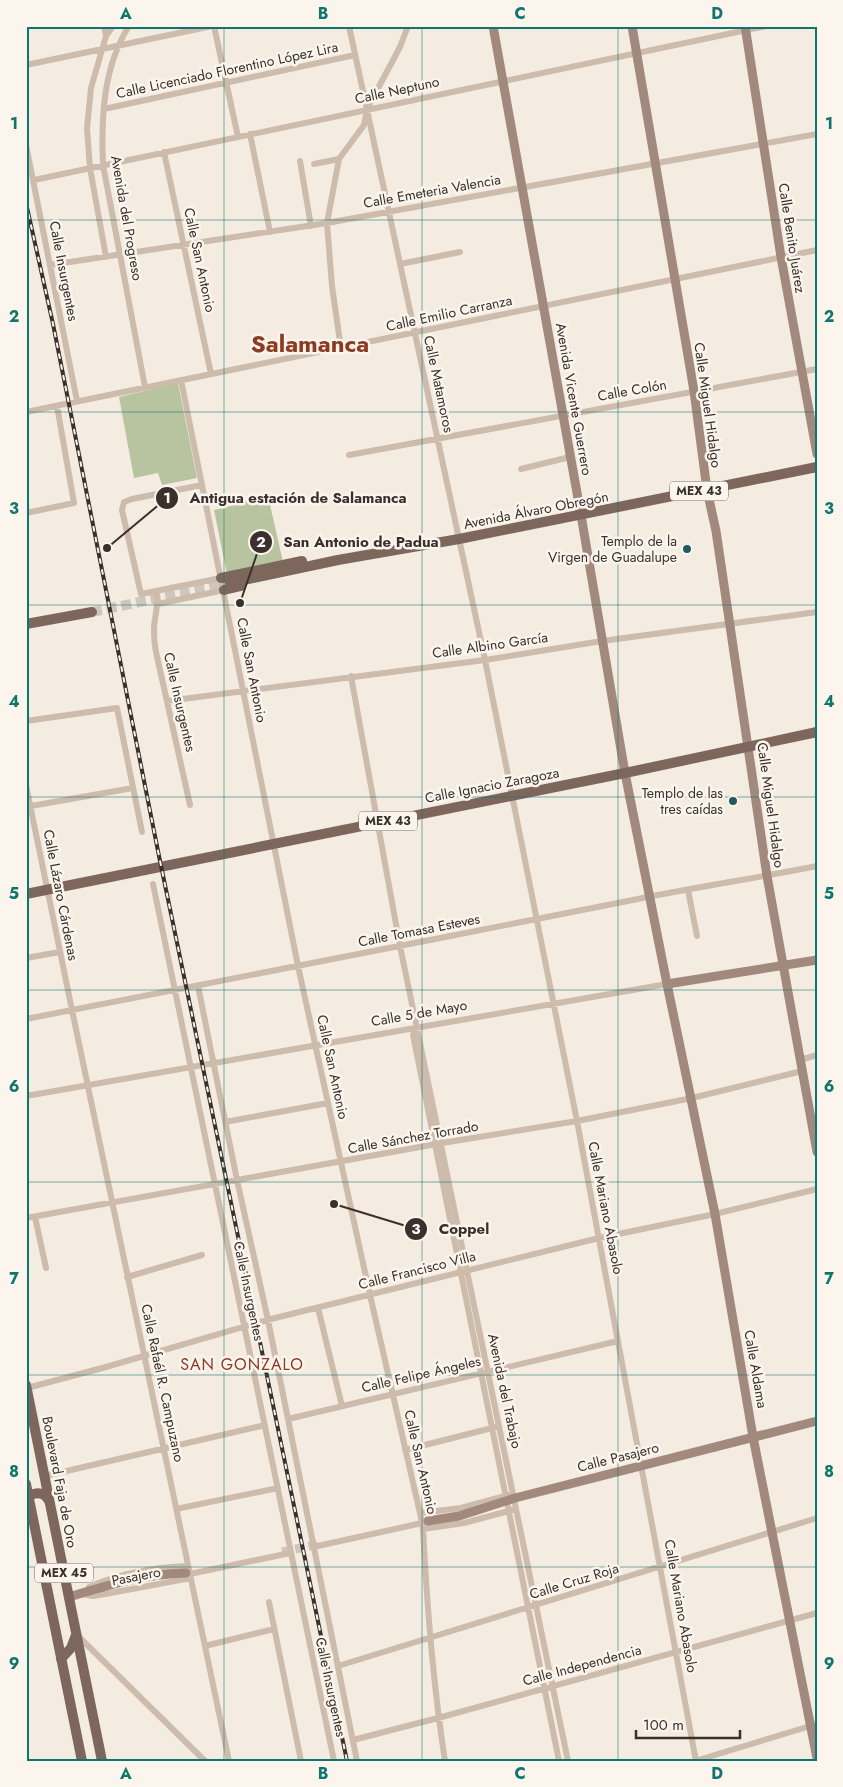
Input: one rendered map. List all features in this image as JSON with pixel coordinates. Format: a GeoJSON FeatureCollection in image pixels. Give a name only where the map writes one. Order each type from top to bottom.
{"type":"FeatureCollection","features":[{"type":"Feature","properties":{"kind":"main road","name":"Avenida Álvaro Obregón"},"geometry":{"type":"LineString","coordinates":[[225,584],[316,570],[338,560],[459,539],[817,467]]}},
{"type":"Feature","properties":{"kind":"main road"},"geometry":{"type":"LineString","coordinates":[[26,624],[92,612]]}},
{"type":"Feature","properties":{"kind":"main road","name":"Calle Ignacio Zaragoza"},"geometry":{"type":"LineString","coordinates":[[26,894],[625,773],[817,732]]}},
{"type":"Feature","properties":{"kind":"main road","name":"Boulevard Faja de Oro"},"geometry":{"type":"LineString","coordinates":[[27,1391],[102,1761]]}},
{"type":"Feature","properties":{"kind":"main road","name":"MEX 45"},"geometry":{"type":"LineString","coordinates":[[26,1484],[82,1761]]}},
{"type":"Feature","properties":{"kind":"main road"},"geometry":{"type":"LineString","coordinates":[[29,1496],[32,1494],[44,1494],[49,1501]]}},
{"type":"Feature","properties":{"kind":"main road"},"geometry":{"type":"LineString","coordinates":[[47,1585],[56,1595],[69,1597]]}},
{"type":"Feature","properties":{"kind":"main road"},"geometry":{"type":"LineString","coordinates":[[61,1659],[71,1648],[76,1634]]}},
{"type":"Feature","properties":{"kind":"street"},"geometry":{"type":"LineString","coordinates":[[104,26],[106,36]]}},
{"type":"Feature","properties":{"kind":"street"},"geometry":{"type":"LineString","coordinates":[[106,257],[90,168],[87,128],[91,88],[106,36],[113,26]]}},
{"type":"Feature","properties":{"kind":"street","name":"Avenida del Progreso"},"geometry":{"type":"LineString","coordinates":[[129,26],[118,46],[108,81],[102,137],[103,165],[145,386]]}},
{"type":"Feature","properties":{"kind":"street"},"geometry":{"type":"LineString","coordinates":[[26,66],[213,26],[238,137]]}},
{"type":"Feature","properties":{"kind":"street","name":"Calle Matamoros"},"geometry":{"type":"LineString","coordinates":[[349,26],[486,660]]}},
{"type":"Feature","properties":{"kind":"street"},"geometry":{"type":"LineString","coordinates":[[341,349],[332,286],[327,223],[339,159],[364,125],[367,109],[400,47],[408,26]]}},
{"type":"Feature","properties":{"kind":"street","name":"Avenida Vicente Guerrero"},"geometry":{"type":"LineString","coordinates":[[493,26],[581,515],[625,773],[667,984]]}},
{"type":"Feature","properties":{"kind":"street","name":"Calle Miguel Hidalgo"},"geometry":{"type":"LineString","coordinates":[[632,26],[694,391],[706,490],[716,531],[767,876],[802,1071],[813,1115],[817,1152]]}},
{"type":"Feature","properties":{"kind":"street","name":"Calle Neptuno"},"geometry":{"type":"LineString","coordinates":[[34,180],[637,53],[745,28],[766,26]]}},
{"type":"Feature","properties":{"kind":"street","name":"Calle Benito Juárez"},"geometry":{"type":"LineString","coordinates":[[745,28],[781,258],[817,454]]}},
{"type":"Feature","properties":{"kind":"street","name":"Calle Licenciado Florentino López Lira"},"geometry":{"type":"LineString","coordinates":[[104,109],[355,56]]}},
{"type":"Feature","properties":{"kind":"street"},"geometry":{"type":"LineString","coordinates":[[250,134],[270,232]]}},
{"type":"Feature","properties":{"kind":"street","name":"Calle Emeteria Valencia"},"geometry":{"type":"LineString","coordinates":[[50,265],[311,226],[817,134]]}},
{"type":"Feature","properties":{"kind":"street","name":"Calle Insurgentes"},"geometry":{"type":"LineString","coordinates":[[26,145],[78,401]]}},
{"type":"Feature","properties":{"kind":"street","name":"Calle San Antonio"},"geometry":{"type":"LineString","coordinates":[[164,152],[211,374]]}},
{"type":"Feature","properties":{"kind":"street"},"geometry":{"type":"LineString","coordinates":[[314,164],[339,159]]}},
{"type":"Feature","properties":{"kind":"street"},"geometry":{"type":"LineString","coordinates":[[300,161],[311,226]]}},
{"type":"Feature","properties":{"kind":"street","name":"Calle Emilio Carranza"},"geometry":{"type":"LineString","coordinates":[[26,412],[145,386],[341,349],[817,250]]}},
{"type":"Feature","properties":{"kind":"street"},"geometry":{"type":"LineString","coordinates":[[400,264],[460,252]]}},
{"type":"Feature","properties":{"kind":"street","name":"Calle Colón"},"geometry":{"type":"LineString","coordinates":[[349,456],[817,369]]}},
{"type":"Feature","properties":{"kind":"street","name":"Calle San Antonio"},"geometry":{"type":"LineString","coordinates":[[181,380],[202,485],[225,584],[298,966],[392,1394],[424,1525],[430,1638],[438,1718],[445,1761]]}},
{"type":"Feature","properties":{"kind":"street"},"geometry":{"type":"LineString","coordinates":[[26,513],[74,504],[57,406]]}},
{"type":"Feature","properties":{"kind":"street"},"geometry":{"type":"LineString","coordinates":[[521,469],[570,457]]}},
{"type":"Feature","properties":{"kind":"street"},"geometry":{"type":"LineString","coordinates":[[202,485],[124,502],[122,510],[141,594],[225,584]]}},
{"type":"Feature","properties":{"kind":"street"},"geometry":{"type":"LineString","coordinates":[[158,604],[225,584]]}},
{"type":"Feature","properties":{"kind":"street","name":"Calle Insurgentes"},"geometry":{"type":"LineString","coordinates":[[156,591],[158,604],[154,620],[154,636],[190,805]]}},
{"type":"Feature","properties":{"kind":"street","name":"Calle Albino García"},"geometry":{"type":"LineString","coordinates":[[167,701],[486,660],[602,641],[817,612]]}},
{"type":"Feature","properties":{"kind":"street","name":"Calle Mariano Abasolo"},"geometry":{"type":"LineString","coordinates":[[486,660],[577,1121],[696,1761]]}},
{"type":"Feature","properties":{"kind":"street","name":"Avenida del Trabajo"},"geometry":{"type":"LineString","coordinates":[[351,676],[376,823],[416,1027],[413,1035],[500,1426],[528,1608],[559,1761]]}},
{"type":"Feature","properties":{"kind":"street"},"geometry":{"type":"LineString","coordinates":[[26,721],[117,708],[142,832]]}},
{"type":"Feature","properties":{"kind":"street","name":"Calle Lázaro Cárdenas"},"geometry":{"type":"LineString","coordinates":[[26,785],[72,1010]]}},
{"type":"Feature","properties":{"kind":"street"},"geometry":{"type":"LineString","coordinates":[[31,806],[133,788]]}},
{"type":"Feature","properties":{"kind":"street","name":"Calle Tomasa Esteves"},"geometry":{"type":"LineString","coordinates":[[26,1018],[198,986],[650,896],[817,866]]}},
{"type":"Feature","properties":{"kind":"street","name":"Calle Insurgentes"},"geometry":{"type":"LineString","coordinates":[[152,884],[334,1761]]}},
{"type":"Feature","properties":{"kind":"street"},"geometry":{"type":"LineString","coordinates":[[688,890],[696,936]]}},
{"type":"Feature","properties":{"kind":"street"},"geometry":{"type":"LineString","coordinates":[[26,958],[60,952]]}},
{"type":"Feature","properties":{"kind":"street","name":"Calle 5 de Mayo"},"geometry":{"type":"LineString","coordinates":[[26,1096],[416,1027],[817,960]]}},
{"type":"Feature","properties":{"kind":"street","name":"Calle Aldama"},"geometry":{"type":"LineString","coordinates":[[667,984],[716,1214],[753,1437],[789,1621],[813,1724],[817,1758]]}},
{"type":"Feature","properties":{"kind":"street","name":"Calle Insurgentes"},"geometry":{"type":"LineString","coordinates":[[198,986],[357,1761]]}},
{"type":"Feature","properties":{"kind":"street","name":"Calle Rafaél R. Campuzano"},"geometry":{"type":"LineString","coordinates":[[72,1010],[229,1761]]}},
{"type":"Feature","properties":{"kind":"street"},"geometry":{"type":"LineString","coordinates":[[800,1060],[817,1055]]}},
{"type":"Feature","properties":{"kind":"street","name":"Calle Sánchez Torrado"},"geometry":{"type":"LineString","coordinates":[[26,1218],[577,1121],[692,1098],[802,1071]]}},
{"type":"Feature","properties":{"kind":"street"},"geometry":{"type":"LineString","coordinates":[[225,1122],[328,1103]]}},
{"type":"Feature","properties":{"kind":"street","name":"Calle Francisco Villa"},"geometry":{"type":"LineString","coordinates":[[27,1391],[268,1320],[599,1238],[716,1214],[817,1188]]}},
{"type":"Feature","properties":{"kind":"street"},"geometry":{"type":"LineString","coordinates":[[35,1217],[46,1268]]}},
{"type":"Feature","properties":{"kind":"street"},"geometry":{"type":"LineString","coordinates":[[128,1277],[202,1255]]}},
{"type":"Feature","properties":{"kind":"street","name":"Avenida del Trabajo"},"geometry":{"type":"LineString","coordinates":[[464,1271],[492,1428],[510,1500],[517,1508],[568,1761]]}},
{"type":"Feature","properties":{"kind":"street"},"geometry":{"type":"LineString","coordinates":[[318,1308],[342,1406]]}},
{"type":"Feature","properties":{"kind":"street","name":"Calle Felipe Ángeles"},"geometry":{"type":"LineString","coordinates":[[288,1419],[618,1341]]}},
{"type":"Feature","properties":{"kind":"street","name":"Calle Pasajero"},"geometry":{"type":"LineString","coordinates":[[314,1547],[424,1525],[641,1465],[817,1421]]}},
{"type":"Feature","properties":{"kind":"street"},"geometry":{"type":"LineString","coordinates":[[44,1476],[265,1425]]}},
{"type":"Feature","properties":{"kind":"street"},"geometry":{"type":"LineString","coordinates":[[405,1450],[500,1426]]}},
{"type":"Feature","properties":{"kind":"street"},"geometry":{"type":"LineString","coordinates":[[176,1509],[278,1488]]}},
{"type":"Feature","properties":{"kind":"street"},"geometry":{"type":"LineString","coordinates":[[420,1513],[510,1500],[517,1508]]}},
{"type":"Feature","properties":{"kind":"street","name":"Calle Cruz Roja"},"geometry":{"type":"LineString","coordinates":[[338,1666],[817,1518]]}},
{"type":"Feature","properties":{"kind":"street"},"geometry":{"type":"LineString","coordinates":[[69,1597],[146,1576],[189,1573],[290,1553]]}},
{"type":"Feature","properties":{"kind":"street"},"geometry":{"type":"LineString","coordinates":[[269,1602],[301,1761]]}},
{"type":"Feature","properties":{"kind":"street","name":"Calle Independencia"},"geometry":{"type":"LineString","coordinates":[[352,1740],[817,1613]]}},
{"type":"Feature","properties":{"kind":"street"},"geometry":{"type":"LineString","coordinates":[[205,1646],[274,1629]]}},
{"type":"Feature","properties":{"kind":"street"},"geometry":{"type":"LineString","coordinates":[[76,1634],[205,1761]]}},
{"type":"Feature","properties":{"kind":"street"},"geometry":{"type":"LineString","coordinates":[[696,1761],[813,1724]]}},
{"type":"Feature","properties":{"kind":"street"},"geometry":{"type":"LineString","coordinates":[[328,1761],[332,1751]]}},
{"type":"Feature","properties":{"kind":"green space"},"geometry":{"type":"Polygon","coordinates":[[[178,383],[197,478],[162,485],[158,473],[134,478],[119,397],[178,383]]]}},
{"type":"Feature","properties":{"kind":"green space"},"geometry":{"type":"Polygon","coordinates":[[[268,496],[283,562],[227,574],[214,510],[268,496]]]}},
{"type":"Feature","properties":{"kind":"tunnel"},"geometry":{"type":"LineString","coordinates":[[92,612],[230,583]]}},
{"type":"Feature","properties":{"kind":"tunnel"},"geometry":{"type":"LineString","coordinates":[[282,1552],[320,1544]]}},
{"type":"Feature","properties":{"kind":"railway"},"geometry":{"type":"LineString","coordinates":[[26,203],[53,324],[159,856],[347,1761]]}},
{"type":"Feature","properties":{"kind":"place","name":"Antigua estación de Salamanca"},"geometry":{"type":"Point","coordinates":[107,548]}},
{"type":"Feature","properties":{"kind":"place","name":"Templo de la Virgen de Guadalupe"},"geometry":{"type":"Point","coordinates":[687,549]}},
{"type":"Feature","properties":{"kind":"place","name":"San Antonio de Padua"},"geometry":{"type":"Point","coordinates":[240,603]}},
{"type":"Feature","properties":{"kind":"place","name":"Templo de las tres caídas"},"geometry":{"type":"Point","coordinates":[733,801]}},
{"type":"Feature","properties":{"kind":"place","name":"Coppel"},"geometry":{"type":"Point","coordinates":[334,1204]}},
{"type":"Feature","properties":{"kind":"district","name":"Salamanca"},"geometry":{"type":"Point","coordinates":[310,344]}},
{"type":"Feature","properties":{"kind":"district","name":"SAN GONZALO"},"geometry":{"type":"Point","coordinates":[242,1364]}}]}
